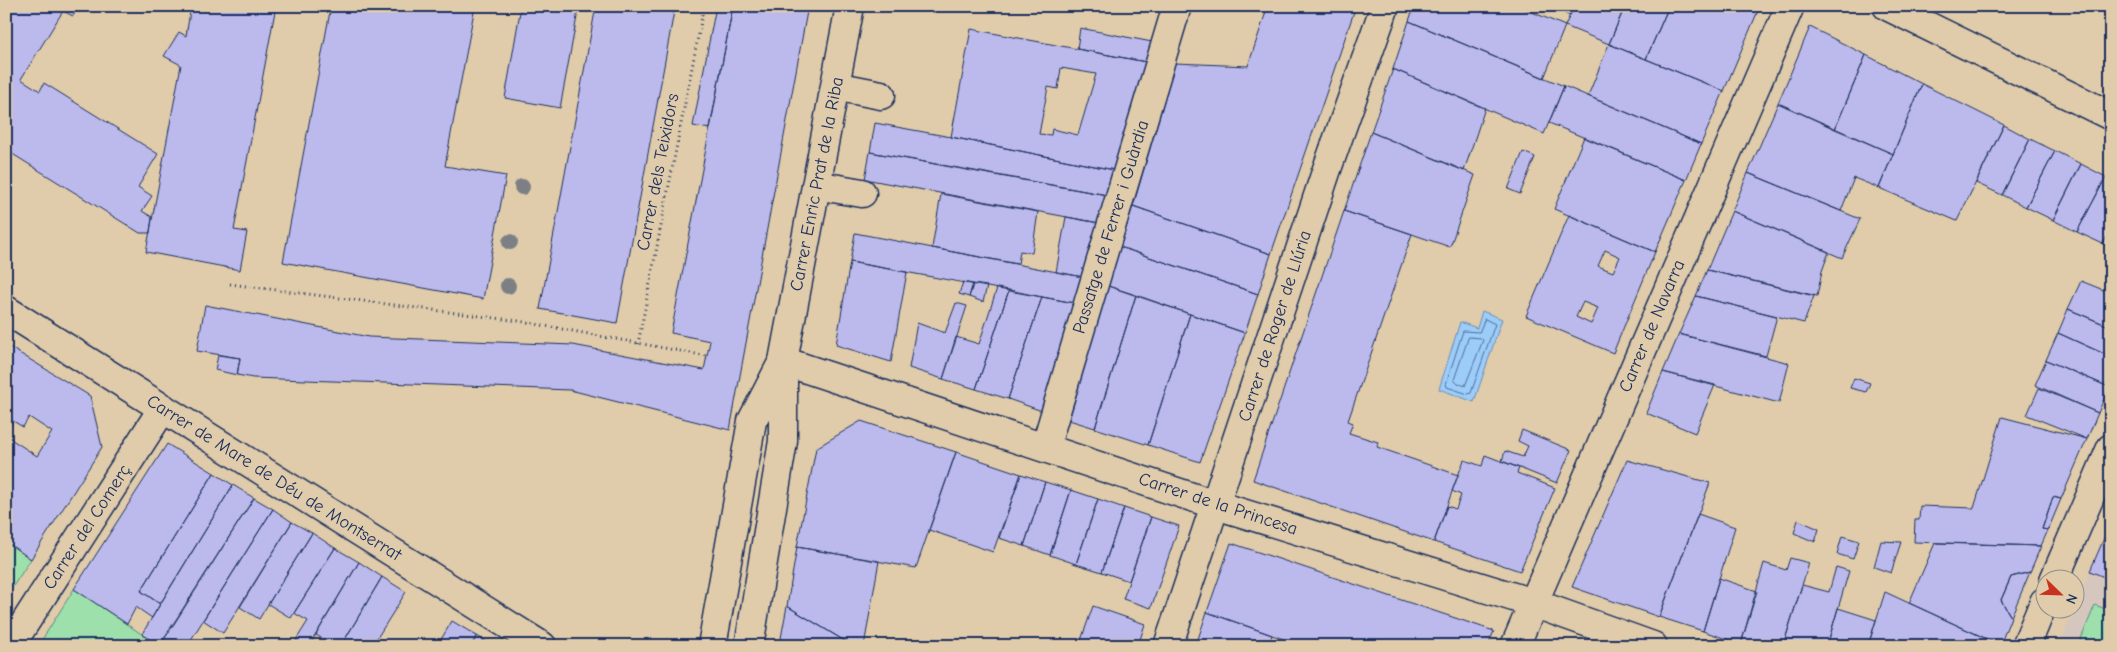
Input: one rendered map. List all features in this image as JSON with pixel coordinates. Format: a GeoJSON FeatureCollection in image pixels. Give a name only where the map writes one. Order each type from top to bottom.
{"type":"FeatureCollection","features":[{"type":"Feature","properties":{"kind":"street","name":"Carrer Enric Prat de la Riba"},"geometry":{"type":"LineString","coordinates":[[748,646],[783,441],[783,361],[850,6]]}},
{"type":"Feature","properties":{"kind":"street","name":"Passatge de Ferrer i Guàrdia"},"geometry":{"type":"LineString","coordinates":[[1045,448],[1176,6]]}},
{"type":"Feature","properties":{"kind":"street","name":"Carrer de Roger de Llúria"},"geometry":{"type":"LineString","coordinates":[[1168,646],[1327,169],[1385,6]]}},
{"type":"Feature","properties":{"kind":"street","name":"Carrer de Navarra"},"geometry":{"type":"LineString","coordinates":[[1515,646],[1790,6]]}},
{"type":"Feature","properties":{"kind":"street"},"geometry":{"type":"LineString","coordinates":[[1887,6],[2111,116]]}},
{"type":"Feature","properties":{"kind":"street"},"geometry":{"type":"LineString","coordinates":[[835,86],[881,95]]}},
{"type":"Feature","properties":{"kind":"street"},"geometry":{"type":"LineString","coordinates":[[816,185],[862,193]]}},
{"type":"Feature","properties":{"kind":"street","name":"Carrer de Mare de Déu de Montserrat"},"geometry":{"type":"LineString","coordinates":[[6,310],[542,646]]}},
{"type":"Feature","properties":{"kind":"street","name":"Carrer Enric Prat de la Riba"},"geometry":{"type":"LineString","coordinates":[[712,646],[752,421],[783,361]]}},
{"type":"Feature","properties":{"kind":"street","name":"Carrer de la Princesa"},"geometry":{"type":"LineString","coordinates":[[783,361],[1216,505],[1533,603],[1653,646]]}},
{"type":"Feature","properties":{"kind":"street","name":"Carrer del Comerç"},"geometry":{"type":"LineString","coordinates":[[10,646],[163,408]]}},
{"type":"Feature","properties":{"kind":"street"},"geometry":{"type":"LineString","coordinates":[[2058,570],[2111,448]]}},
{"type":"Feature","properties":{"kind":"street"},"geometry":{"type":"LineString","coordinates":[[2026,646],[2037,620]]}},
{"type":"Feature","properties":{"kind":"path","name":"Carrer dels Teixidors"},"geometry":{"type":"LineString","coordinates":[[638,344],[704,6]]}},
{"type":"Feature","properties":{"kind":"path"},"geometry":{"type":"LineString","coordinates":[[230,284],[519,321],[707,356]]}},
{"type":"Feature","properties":{"kind":"shaded area"},"geometry":{"type":"Polygon","coordinates":[[[2111,522],[2111,646],[2059,646],[2070,620],[2084,620],[2084,586],[2111,522]]]}},
{"type":"Feature","properties":{"kind":"green space"},"geometry":{"type":"Polygon","coordinates":[[[6,542],[31,559],[6,597],[6,542]]]}},
{"type":"Feature","properties":{"kind":"green space"},"geometry":{"type":"Polygon","coordinates":[[[74,589],[152,641],[149,646],[38,646],[74,589]]]}},
{"type":"Feature","properties":{"kind":"green space"},"geometry":{"type":"Polygon","coordinates":[[[2095,605],[2111,611],[2111,646],[2078,646],[2095,605]]]}},
{"type":"Feature","properties":{"kind":"water"},"geometry":{"type":"Polygon","coordinates":[[[1482,311],[1502,319],[1474,402],[1439,389],[1460,322],[1477,328],[1482,311]]]}},
{"type":"Feature","properties":{"kind":"building"},"geometry":{"type":"Polygon","coordinates":[[[6,6],[79,6],[73,16],[63,11],[21,79],[40,91],[44,83],[158,154],[138,187],[152,196],[142,211],[152,217],[150,233],[140,233],[6,150],[6,6]]]}},
{"type":"Feature","properties":{"kind":"building"},"geometry":{"type":"Polygon","coordinates":[[[191,6],[276,6],[234,230],[247,232],[240,270],[146,252],[181,65],[164,56],[179,32],[186,36],[191,6]]]}},
{"type":"Feature","properties":{"kind":"building"},"geometry":{"type":"Polygon","coordinates":[[[331,6],[475,6],[445,166],[506,176],[483,299],[283,262],[331,6]]]}},
{"type":"Feature","properties":{"kind":"building"},"geometry":{"type":"Polygon","coordinates":[[[521,6],[579,6],[560,108],[505,98],[521,6]]]}},
{"type":"Feature","properties":{"kind":"building"},"geometry":{"type":"Polygon","coordinates":[[[596,6],[675,6],[617,323],[540,309],[596,6]]]}},
{"type":"Feature","properties":{"kind":"building"},"geometry":{"type":"Polygon","coordinates":[[[716,6],[733,6],[710,129],[693,126],[716,6]]]}},
{"type":"Feature","properties":{"kind":"building"},"geometry":{"type":"Polygon","coordinates":[[[733,6],[808,6],[730,430],[570,390],[253,378],[237,375],[240,358],[197,351],[205,305],[369,337],[573,345],[704,370],[710,341],[671,333],[733,6]]]}},
{"type":"Feature","properties":{"kind":"building"},"geometry":{"type":"Polygon","coordinates":[[[1268,6],[1356,6],[1271,254],[1133,206],[1175,63],[1248,66],[1268,6]]]}},
{"type":"Feature","properties":{"kind":"building"},"geometry":{"type":"Polygon","coordinates":[[[1414,6],[1518,6],[1565,26],[1544,78],[1409,21],[1414,6]]]}},
{"type":"Feature","properties":{"kind":"building"},"geometry":{"type":"Polygon","coordinates":[[[1550,6],[1574,6],[1570,16],[1550,6]]]}},
{"type":"Feature","properties":{"kind":"building"},"geometry":{"type":"Polygon","coordinates":[[[1574,6],[1625,6],[1609,44],[1565,26],[1574,6]]]}},
{"type":"Feature","properties":{"kind":"building"},"geometry":{"type":"Polygon","coordinates":[[[1625,6],[1669,6],[1646,59],[1609,44],[1625,6]]]}},
{"type":"Feature","properties":{"kind":"building"},"geometry":{"type":"Polygon","coordinates":[[[1669,6],[1760,6],[1724,91],[1646,59],[1669,6]]]}},
{"type":"Feature","properties":{"kind":"building"},"geometry":{"type":"Polygon","coordinates":[[[1409,21],[1564,86],[1544,134],[1393,69],[1409,21]]]}},
{"type":"Feature","properties":{"kind":"building"},"geometry":{"type":"Polygon","coordinates":[[[1810,27],[1866,55],[1835,129],[1778,103],[1810,27]]]}},
{"type":"Feature","properties":{"kind":"building"},"geometry":{"type":"Polygon","coordinates":[[[1080,28],[1152,42],[1146,62],[1077,49],[1080,28]]]}},
{"type":"Feature","properties":{"kind":"building"},"geometry":{"type":"Polygon","coordinates":[[[971,29],[1146,62],[1114,170],[951,137],[971,29]],[[1061,68],[1058,89],[1048,87],[1039,134],[1051,135],[1052,129],[1078,135],[1096,74],[1061,68]]]}},
{"type":"Feature","properties":{"kind":"building"},"geometry":{"type":"Polygon","coordinates":[[[1609,44],[1724,91],[1701,144],[1588,96],[1609,44]]]}},
{"type":"Feature","properties":{"kind":"building"},"geometry":{"type":"Polygon","coordinates":[[[1866,55],[1922,84],[1893,154],[1835,129],[1866,55]]]}},
{"type":"Feature","properties":{"kind":"building"},"geometry":{"type":"Polygon","coordinates":[[[1393,69],[1485,108],[1464,171],[1371,132],[1393,69]]]}},
{"type":"Feature","properties":{"kind":"building"},"geometry":{"type":"Polygon","coordinates":[[[1922,84],[2004,125],[1957,221],[1879,188],[1922,84]]]}},
{"type":"Feature","properties":{"kind":"building"},"geometry":{"type":"Polygon","coordinates":[[[1564,86],[1701,144],[1686,180],[1549,123],[1564,86]]]}},
{"type":"Feature","properties":{"kind":"building"},"geometry":{"type":"Polygon","coordinates":[[[1778,103],[1893,154],[1879,188],[1854,178],[1841,211],[1748,173],[1778,103]]]}},
{"type":"Feature","properties":{"kind":"building"},"geometry":{"type":"Polygon","coordinates":[[[875,123],[1114,170],[1107,195],[870,152],[875,123]]]}},
{"type":"Feature","properties":{"kind":"building"},"geometry":{"type":"Polygon","coordinates":[[[2004,125],[2030,139],[2002,195],[1976,183],[2004,125]]]}},
{"type":"Feature","properties":{"kind":"building"},"geometry":{"type":"Polygon","coordinates":[[[1371,132],[1475,175],[1450,247],[1344,211],[1371,132]]]}},
{"type":"Feature","properties":{"kind":"building"},"geometry":{"type":"Polygon","coordinates":[[[1584,137],[1686,180],[1655,252],[1554,209],[1584,137]]]}},
{"type":"Feature","properties":{"kind":"building"},"geometry":{"type":"Polygon","coordinates":[[[2030,139],[2055,151],[2026,207],[2002,195],[2030,139]]]}},
{"type":"Feature","properties":{"kind":"building"},"geometry":{"type":"Polygon","coordinates":[[[2055,151],[2081,164],[2053,220],[2026,207],[2055,151]]]}},
{"type":"Feature","properties":{"kind":"building"},"geometry":{"type":"Polygon","coordinates":[[[870,152],[1107,195],[1099,223],[865,179],[870,152]]]}},
{"type":"Feature","properties":{"kind":"building"},"geometry":{"type":"Polygon","coordinates":[[[1523,152],[1535,157],[1520,194],[1508,189],[1523,152]]]}},
{"type":"Feature","properties":{"kind":"building"},"geometry":{"type":"Polygon","coordinates":[[[2081,164],[2106,177],[2077,232],[2053,220],[2081,164]]]}},
{"type":"Feature","properties":{"kind":"building"},"geometry":{"type":"Polygon","coordinates":[[[1748,173],[1860,219],[1842,258],[1732,211],[1748,173]]]}},
{"type":"Feature","properties":{"kind":"building"},"geometry":{"type":"Polygon","coordinates":[[[2106,177],[2111,179],[2111,229],[2103,244],[2077,232],[2106,177]]]}},
{"type":"Feature","properties":{"kind":"building"},"geometry":{"type":"Polygon","coordinates":[[[941,194],[1038,212],[1032,253],[1020,251],[1018,264],[932,248],[941,194]]]}},
{"type":"Feature","properties":{"kind":"building"},"geometry":{"type":"Polygon","coordinates":[[[1133,206],[1271,254],[1258,294],[1120,247],[1133,206]]]}},
{"type":"Feature","properties":{"kind":"building"},"geometry":{"type":"Polygon","coordinates":[[[1344,211],[1412,234],[1348,421],[1353,423],[1349,433],[1378,442],[1377,447],[1458,475],[1434,542],[1253,480],[1344,211]]]}},
{"type":"Feature","properties":{"kind":"building"},"geometry":{"type":"Polygon","coordinates":[[[1732,211],[1829,252],[1822,271],[1817,296],[1707,270],[1732,211]]]}},
{"type":"Feature","properties":{"kind":"building"},"geometry":{"type":"Polygon","coordinates":[[[1569,215],[1655,252],[1613,353],[1526,316],[1569,215]],[[1605,250],[1598,266],[1613,272],[1620,257],[1605,250]],[[1583,302],[1576,317],[1591,324],[1598,308],[1583,302]]]}},
{"type":"Feature","properties":{"kind":"building"},"geometry":{"type":"Polygon","coordinates":[[[1066,217],[1099,223],[1083,277],[1056,272],[1066,217]]]}},
{"type":"Feature","properties":{"kind":"building"},"geometry":{"type":"Polygon","coordinates":[[[2111,229],[2111,248],[2103,244],[2111,229]]]}},
{"type":"Feature","properties":{"kind":"building"},"geometry":{"type":"Polygon","coordinates":[[[855,233],[1083,277],[1075,303],[850,262],[855,233]]]}},
{"type":"Feature","properties":{"kind":"building"},"geometry":{"type":"Polygon","coordinates":[[[1120,247],[1258,294],[1245,333],[1108,286],[1120,247]]]}},
{"type":"Feature","properties":{"kind":"building"},"geometry":{"type":"Polygon","coordinates":[[[850,262],[907,272],[891,362],[836,345],[850,262]]]}},
{"type":"Feature","properties":{"kind":"building"},"geometry":{"type":"Polygon","coordinates":[[[1707,270],[1814,296],[1804,323],[1696,296],[1707,270]]]}},
{"type":"Feature","properties":{"kind":"building"},"geometry":{"type":"Polygon","coordinates":[[[2081,281],[2111,293],[2111,327],[2068,309],[2081,281]]]}},
{"type":"Feature","properties":{"kind":"building"},"geometry":{"type":"Polygon","coordinates":[[[963,282],[973,284],[969,297],[959,294],[963,282]]]}},
{"type":"Feature","properties":{"kind":"building"},"geometry":{"type":"Polygon","coordinates":[[[973,284],[987,286],[983,302],[969,297],[973,284]]]}},
{"type":"Feature","properties":{"kind":"building"},"geometry":{"type":"Polygon","coordinates":[[[1108,286],[1136,295],[1095,428],[1069,420],[1108,286]]]}},
{"type":"Feature","properties":{"kind":"building"},"geometry":{"type":"Polygon","coordinates":[[[997,288],[1009,290],[976,389],[943,379],[956,337],[979,344],[997,288]]]}},
{"type":"Feature","properties":{"kind":"building"},"geometry":{"type":"Polygon","coordinates":[[[1009,290],[1042,297],[1008,399],[976,389],[1009,290]]]}},
{"type":"Feature","properties":{"kind":"building"},"geometry":{"type":"Polygon","coordinates":[[[1136,295],[1190,314],[1148,445],[1095,428],[1136,295]]]}},
{"type":"Feature","properties":{"kind":"building"},"geometry":{"type":"Polygon","coordinates":[[[1696,296],[1777,316],[1766,356],[1679,334],[1696,296]]]}},
{"type":"Feature","properties":{"kind":"building"},"geometry":{"type":"Polygon","coordinates":[[[1042,297],[1075,303],[1042,411],[1008,399],[1042,297]]]}},
{"type":"Feature","properties":{"kind":"building"},"geometry":{"type":"Polygon","coordinates":[[[956,303],[967,306],[943,379],[909,368],[917,323],[945,333],[956,303]]]}},
{"type":"Feature","properties":{"kind":"building"},"geometry":{"type":"Polygon","coordinates":[[[2068,309],[2111,327],[2111,357],[2058,333],[2068,309]]]}},
{"type":"Feature","properties":{"kind":"building"},"geometry":{"type":"Polygon","coordinates":[[[1190,314],[1245,333],[1200,462],[1148,445],[1190,314]]]}},
{"type":"Feature","properties":{"kind":"building"},"geometry":{"type":"Polygon","coordinates":[[[2058,333],[2111,357],[2109,387],[2046,360],[2058,333]]]}},
{"type":"Feature","properties":{"kind":"building"},"geometry":{"type":"Polygon","coordinates":[[[1679,334],[1789,363],[1779,403],[1663,372],[1679,334]]]}},
{"type":"Feature","properties":{"kind":"building"},"geometry":{"type":"Polygon","coordinates":[[[6,345],[90,396],[102,447],[31,559],[6,542],[6,436],[37,456],[52,432],[29,417],[23,427],[13,421],[6,432],[6,345]]]}},
{"type":"Feature","properties":{"kind":"building"},"geometry":{"type":"Polygon","coordinates":[[[218,355],[240,358],[237,375],[215,370],[218,355]]]}},
{"type":"Feature","properties":{"kind":"building"},"geometry":{"type":"Polygon","coordinates":[[[2046,360],[2109,387],[2098,413],[2035,385],[2046,360]]]}},
{"type":"Feature","properties":{"kind":"building"},"geometry":{"type":"Polygon","coordinates":[[[1663,372],[1715,385],[1695,433],[1646,413],[1663,372]]]}},
{"type":"Feature","properties":{"kind":"building"},"geometry":{"type":"Polygon","coordinates":[[[1854,378],[1870,383],[1866,392],[1850,388],[1854,378]]]}},
{"type":"Feature","properties":{"kind":"building"},"geometry":{"type":"Polygon","coordinates":[[[2039,388],[2098,413],[2087,439],[2027,415],[2039,388]]]}},
{"type":"Feature","properties":{"kind":"building"},"geometry":{"type":"Polygon","coordinates":[[[2002,417],[2087,439],[2061,499],[2053,497],[2042,529],[2048,530],[2041,546],[1914,542],[1915,520],[1919,520],[1920,506],[1974,508],[2002,417]]]}},
{"type":"Feature","properties":{"kind":"building"},"geometry":{"type":"Polygon","coordinates":[[[861,421],[956,452],[916,568],[797,547],[816,448],[861,421]]]}},
{"type":"Feature","properties":{"kind":"building"},"geometry":{"type":"Polygon","coordinates":[[[1522,430],[1571,450],[1557,483],[1502,461],[1505,451],[1523,457],[1528,446],[1518,441],[1522,430]]]}},
{"type":"Feature","properties":{"kind":"building"},"geometry":{"type":"Polygon","coordinates":[[[167,444],[214,473],[141,591],[160,604],[152,618],[136,607],[127,624],[74,589],[167,444]]]}},
{"type":"Feature","properties":{"kind":"building"},"geometry":{"type":"Polygon","coordinates":[[[956,452],[1021,474],[993,552],[929,530],[956,452]]]}},
{"type":"Feature","properties":{"kind":"building"},"geometry":{"type":"Polygon","coordinates":[[[1485,455],[1519,468],[1517,473],[1555,488],[1520,571],[1434,542],[1447,506],[1456,509],[1461,495],[1452,491],[1464,460],[1482,466],[1485,455]]]}},
{"type":"Feature","properties":{"kind":"building"},"geometry":{"type":"Polygon","coordinates":[[[1627,460],[1710,483],[1659,617],[1572,587],[1627,460]]]}},
{"type":"Feature","properties":{"kind":"building"},"geometry":{"type":"Polygon","coordinates":[[[214,473],[233,485],[160,604],[141,591],[214,473]]]}},
{"type":"Feature","properties":{"kind":"building"},"geometry":{"type":"Polygon","coordinates":[[[1021,474],[1045,482],[1024,546],[999,538],[1021,474]]]}},
{"type":"Feature","properties":{"kind":"building"},"geometry":{"type":"Polygon","coordinates":[[[1045,482],[1071,490],[1050,555],[1024,546],[1045,482]]]}},
{"type":"Feature","properties":{"kind":"building"},"geometry":{"type":"Polygon","coordinates":[[[233,485],[254,498],[159,646],[142,634],[233,485]]]}},
{"type":"Feature","properties":{"kind":"building"},"geometry":{"type":"Polygon","coordinates":[[[1071,490],[1098,499],[1076,564],[1050,555],[1071,490]]]}},
{"type":"Feature","properties":{"kind":"building"},"geometry":{"type":"Polygon","coordinates":[[[2053,497],[2061,499],[2048,530],[2042,529],[2053,497]]]}},
{"type":"Feature","properties":{"kind":"building"},"geometry":{"type":"Polygon","coordinates":[[[254,498],[273,509],[187,646],[160,646],[254,498]]]}},
{"type":"Feature","properties":{"kind":"building"},"geometry":{"type":"Polygon","coordinates":[[[1098,499],[1124,508],[1102,572],[1076,564],[1098,499]]]}},
{"type":"Feature","properties":{"kind":"building"},"geometry":{"type":"Polygon","coordinates":[[[1124,508],[1151,517],[1129,581],[1102,572],[1124,508]]]}},
{"type":"Feature","properties":{"kind":"building"},"geometry":{"type":"Polygon","coordinates":[[[273,509],[292,522],[223,633],[203,620],[273,509]]]}},
{"type":"Feature","properties":{"kind":"building"},"geometry":{"type":"Polygon","coordinates":[[[1698,514],[1735,527],[1703,631],[1659,617],[1698,514]]]}},
{"type":"Feature","properties":{"kind":"building"},"geometry":{"type":"Polygon","coordinates":[[[1151,517],[1179,526],[1151,608],[1123,599],[1151,517]]]}},
{"type":"Feature","properties":{"kind":"building"},"geometry":{"type":"Polygon","coordinates":[[[1798,520],[1819,529],[1815,542],[1794,533],[1798,520]]]}},
{"type":"Feature","properties":{"kind":"building"},"geometry":{"type":"Polygon","coordinates":[[[292,522],[312,533],[259,619],[240,607],[292,522]]]}},
{"type":"Feature","properties":{"kind":"building"},"geometry":{"type":"Polygon","coordinates":[[[2111,522],[2111,580],[2090,571],[2111,522]]]}},
{"type":"Feature","properties":{"kind":"building"},"geometry":{"type":"Polygon","coordinates":[[[312,533],[335,548],[291,618],[268,604],[312,533]]]}},
{"type":"Feature","properties":{"kind":"building"},"geometry":{"type":"Polygon","coordinates":[[[1842,536],[1859,541],[1853,559],[1837,554],[1842,536]]]}},
{"type":"Feature","properties":{"kind":"building"},"geometry":{"type":"Polygon","coordinates":[[[1881,541],[1901,542],[1891,573],[1874,567],[1881,541]]]}},
{"type":"Feature","properties":{"kind":"building"},"geometry":{"type":"Polygon","coordinates":[[[1231,543],[1494,631],[1488,646],[1303,646],[1207,612],[1231,543]]]}},
{"type":"Feature","properties":{"kind":"building"},"geometry":{"type":"Polygon","coordinates":[[[1935,543],[2041,546],[2030,572],[2011,577],[2001,600],[2011,617],[2000,645],[1909,603],[1935,543]]]}},
{"type":"Feature","properties":{"kind":"building"},"geometry":{"type":"Polygon","coordinates":[[[797,547],[879,561],[864,646],[853,646],[787,606],[797,547]]]}},
{"type":"Feature","properties":{"kind":"building"},"geometry":{"type":"Polygon","coordinates":[[[335,548],[359,562],[309,646],[304,646],[296,640],[308,621],[294,613],[335,548]]]}},
{"type":"Feature","properties":{"kind":"building"},"geometry":{"type":"Polygon","coordinates":[[[1790,558],[1809,563],[1783,646],[1741,644],[1764,563],[1786,570],[1790,558]]]}},
{"type":"Feature","properties":{"kind":"building"},"geometry":{"type":"Polygon","coordinates":[[[359,562],[382,577],[341,646],[335,646],[316,635],[359,562]]]}},
{"type":"Feature","properties":{"kind":"building"},"geometry":{"type":"Polygon","coordinates":[[[1836,567],[1849,571],[1827,646],[1783,646],[1802,585],[1829,592],[1836,567]]]}},
{"type":"Feature","properties":{"kind":"building"},"geometry":{"type":"Polygon","coordinates":[[[2030,572],[2011,617],[2001,600],[2011,577],[2030,572]]]}},
{"type":"Feature","properties":{"kind":"building"},"geometry":{"type":"Polygon","coordinates":[[[382,577],[406,592],[372,646],[341,646],[382,577]]]}},
{"type":"Feature","properties":{"kind":"building"},"geometry":{"type":"Polygon","coordinates":[[[1719,578],[1757,591],[1741,644],[1703,631],[1719,578]]]}},
{"type":"Feature","properties":{"kind":"building"},"geometry":{"type":"Polygon","coordinates":[[[1885,592],[2000,645],[1868,646],[1885,592]]]}},
{"type":"Feature","properties":{"kind":"building"},"geometry":{"type":"Polygon","coordinates":[[[787,606],[853,646],[793,646],[781,638],[787,606]]]}},
{"type":"Feature","properties":{"kind":"building"},"geometry":{"type":"Polygon","coordinates":[[[1093,606],[1145,624],[1138,646],[1079,646],[1093,606]]]}},
{"type":"Feature","properties":{"kind":"building"},"geometry":{"type":"Polygon","coordinates":[[[1838,608],[1876,620],[1868,646],[1827,646],[1838,608]]]}},
{"type":"Feature","properties":{"kind":"building"},"geometry":{"type":"Polygon","coordinates":[[[1207,612],[1272,635],[1268,646],[1217,646],[1198,639],[1207,612]]]}},
{"type":"Feature","properties":{"kind":"building"},"geometry":{"type":"Polygon","coordinates":[[[452,621],[477,636],[471,646],[437,646],[452,621]]]}},
{"type":"Feature","properties":{"kind":"building"},"geometry":{"type":"Polygon","coordinates":[[[477,636],[494,646],[471,646],[477,636]]]}},
{"type":"Feature","properties":{"kind":"building"},"geometry":{"type":"Polygon","coordinates":[[[1198,639],[1217,646],[1196,646],[1198,639]]]}}]}
